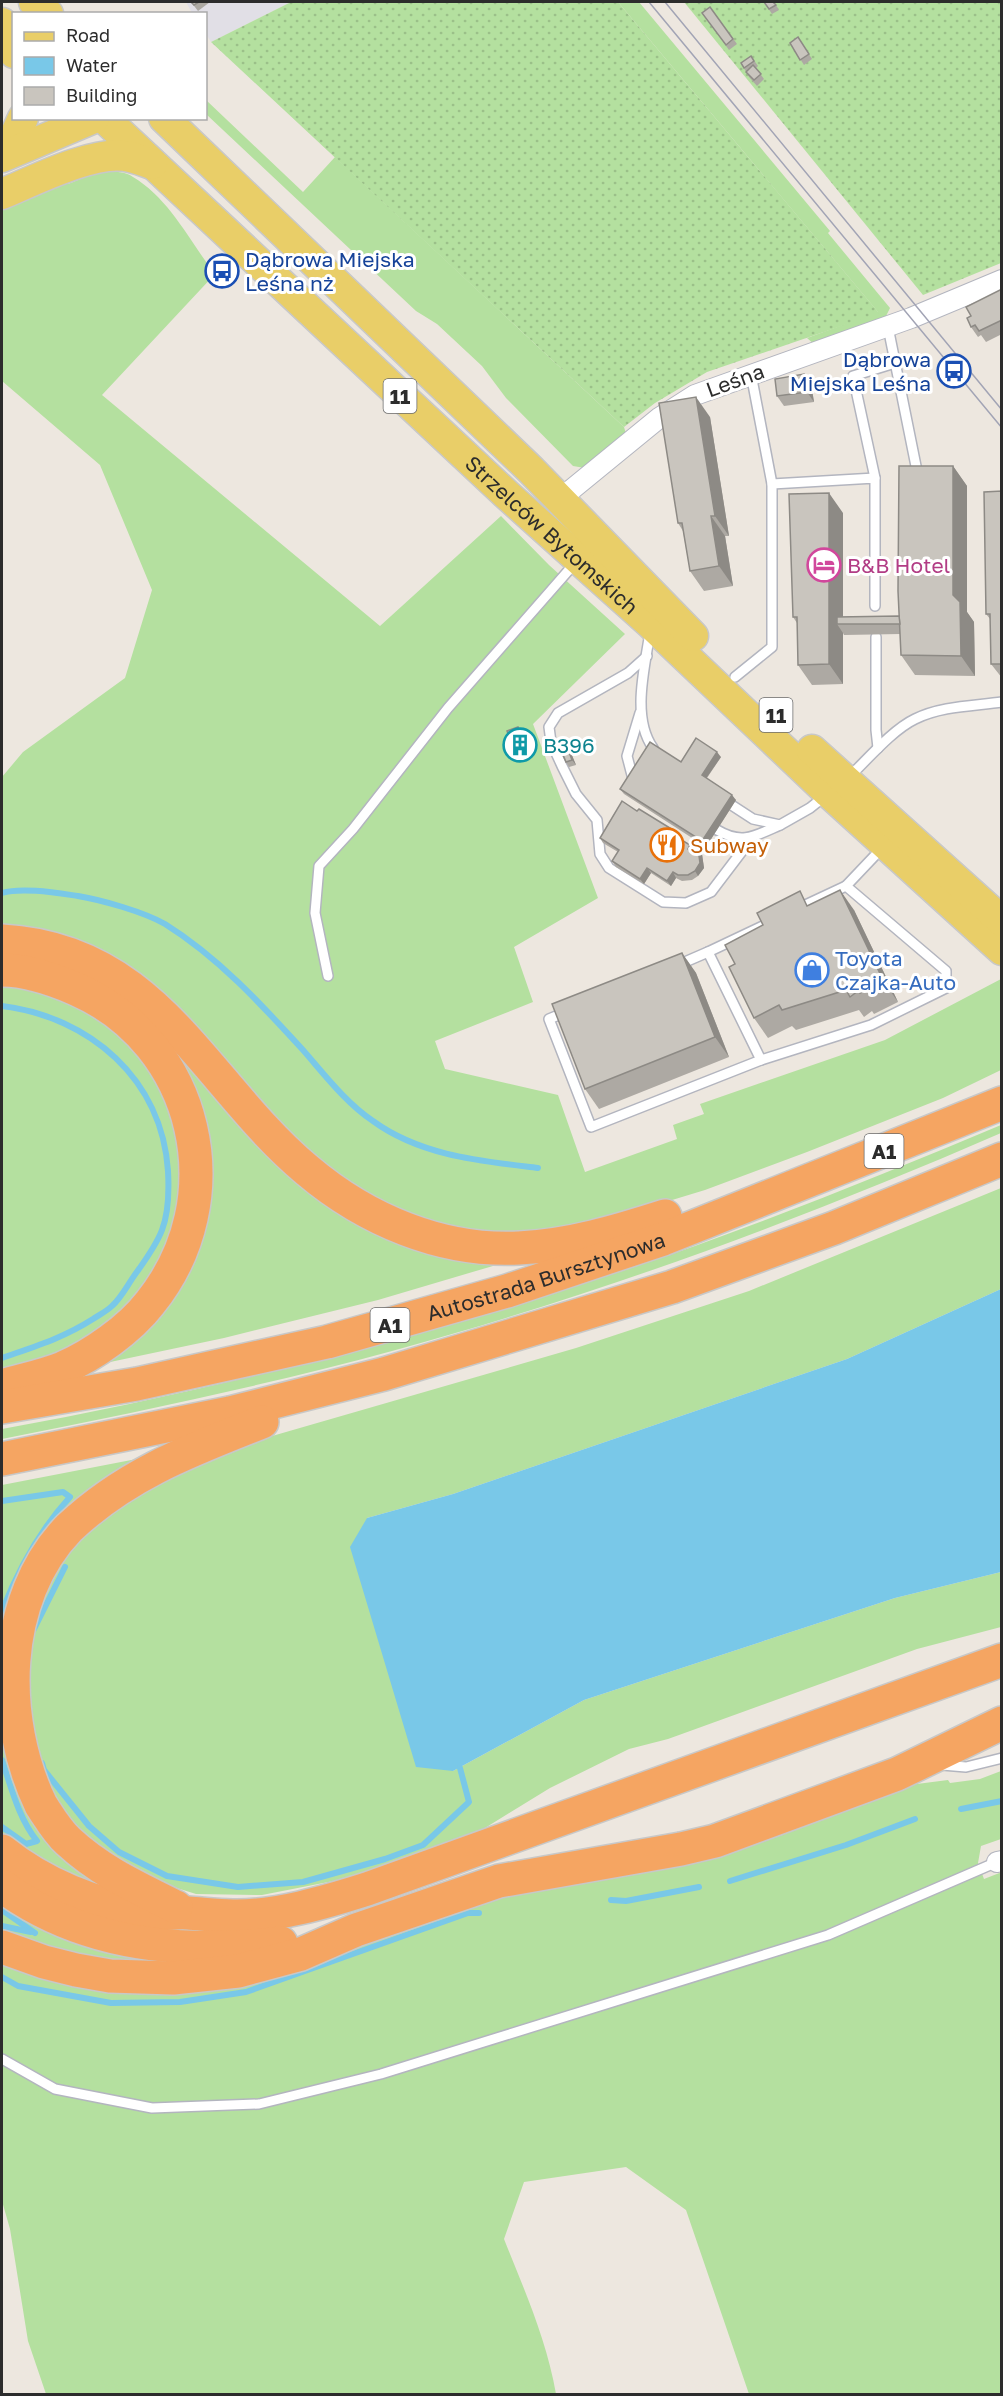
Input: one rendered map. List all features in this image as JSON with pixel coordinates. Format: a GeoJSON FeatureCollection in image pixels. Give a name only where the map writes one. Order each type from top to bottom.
{"type":"FeatureCollection","features":[{"type":"Feature","properties":{"kind":"highway"},"geometry":{"type":"LineString","coordinates":[[2,941],[56,949],[88,961],[124,982],[144,997],[180,1032],[252,1114],[307,1170],[351,1203],[405,1230],[465,1244],[491,1248],[519,1248],[568,1243],[695,1207],[766,1198]]}},
{"type":"Feature","properties":{"kind":"highway"},"geometry":{"type":"LineString","coordinates":[[2,970],[15,970],[59,981],[119,1013],[139,1031],[157,1051],[172,1075],[184,1104],[194,1137],[197,1173],[193,1213],[185,1241],[172,1269],[150,1304],[111,1340],[63,1367],[2,1386]]}},
{"type":"Feature","properties":{"kind":"highway","name":"Autostrada Bursztynowa"},"geometry":{"type":"LineString","coordinates":[[2,1407],[148,1382],[327,1342],[507,1291],[663,1239],[1002,1103]]}},
{"type":"Feature","properties":{"kind":"highway","name":"A1"},"geometry":{"type":"LineString","coordinates":[[2,1459],[230,1413],[384,1374],[672,1287],[834,1228],[1002,1159]]}},
{"type":"Feature","properties":{"kind":"highway"},"geometry":{"type":"LineString","coordinates":[[186,1913],[119,1879],[93,1862],[50,1820],[34,1794],[16,1754],[6,1702],[6,1666],[15,1619],[33,1577],[61,1538],[90,1509],[124,1484],[174,1458],[384,1374]]}},
{"type":"Feature","properties":{"kind":"highway"},"geometry":{"type":"LineString","coordinates":[[2,1851],[35,1874],[76,1894],[108,1905],[149,1913],[234,1917],[324,1902],[367,1889],[1002,1660]]}},
{"type":"Feature","properties":{"kind":"highway"},"geometry":{"type":"LineString","coordinates":[[2,1947],[76,1970],[110,1976],[173,1978],[238,1971],[301,1954],[356,1930],[499,1881],[715,1841],[897,1774],[1002,1723]]}},
{"type":"Feature","properties":{"kind":"highway"},"geometry":{"type":"LineString","coordinates":[[2,1886],[57,1918],[114,1937],[154,1945],[207,1949],[240,1948],[298,1941],[356,1930]]}},
{"type":"Feature","properties":{"kind":"main road"},"geometry":{"type":"LineString","coordinates":[[34,2],[46,12]]}},
{"type":"Feature","properties":{"kind":"main road"},"geometry":{"type":"LineString","coordinates":[[2,22],[12,48]]}},
{"type":"Feature","properties":{"kind":"main road"},"geometry":{"type":"LineString","coordinates":[[2,152],[13,140],[21,120]]}},
{"type":"Feature","properties":{"kind":"main road"},"geometry":{"type":"LineString","coordinates":[[2,157],[89,120]]}},
{"type":"Feature","properties":{"kind":"main road"},"geometry":{"type":"LineString","coordinates":[[64,168],[93,134],[98,120]]}},
{"type":"Feature","properties":{"kind":"main road","name":"Strzelców Bytomskich"},"geometry":{"type":"LineString","coordinates":[[106,120],[500,489],[578,559],[837,787],[1002,921]]}},
{"type":"Feature","properties":{"kind":"main road"},"geometry":{"type":"LineString","coordinates":[[124,120],[158,129],[192,144]]}},
{"type":"Feature","properties":{"kind":"main road","name":"Strzelców Bytomskich"},"geometry":{"type":"LineString","coordinates":[[166,120],[560,499],[735,677],[837,787],[885,846],[1002,950]]}},
{"type":"Feature","properties":{"kind":"main road"},"geometry":{"type":"LineString","coordinates":[[2,194],[64,168],[106,157],[124,156],[152,164]]}},
{"type":"Feature","properties":{"kind":"street","name":"Leśna"},"geometry":{"type":"LineString","coordinates":[[560,499],[659,418],[686,399],[704,390],[888,327],[951,303],[1002,280]]}},
{"type":"Feature","properties":{"kind":"lane"},"geometry":{"type":"LineString","coordinates":[[888,327],[917,471]]}},
{"type":"Feature","properties":{"kind":"lane"},"geometry":{"type":"LineString","coordinates":[[875,606],[875,478],[853,376],[895,363]]}},
{"type":"Feature","properties":{"kind":"lane"},"geometry":{"type":"LineString","coordinates":[[735,677],[772,647],[772,484],[751,374]]}},
{"type":"Feature","properties":{"kind":"lane"},"geometry":{"type":"LineString","coordinates":[[772,484],[875,478]]}},
{"type":"Feature","properties":{"kind":"lane"},"geometry":{"type":"LineString","coordinates":[[328,976],[315,913],[319,866],[353,829],[448,708],[578,559]]}},
{"type":"Feature","properties":{"kind":"lane"},"geometry":{"type":"LineString","coordinates":[[633,779],[627,756],[640,711],[651,624]]}},
{"type":"Feature","properties":{"kind":"lane"},"geometry":{"type":"LineString","coordinates":[[876,637],[878,748]]}},
{"type":"Feature","properties":{"kind":"lane"},"geometry":{"type":"LineString","coordinates":[[647,656],[628,673],[558,713],[549,727],[550,742],[576,794],[597,820],[600,854],[609,868],[663,902],[686,903],[711,892],[752,838]]}},
{"type":"Feature","properties":{"kind":"lane"},"geometry":{"type":"LineString","coordinates":[[717,830],[731,838],[752,838],[810,808],[913,720],[933,712],[1002,702]]}},
{"type":"Feature","properties":{"kind":"lane"},"geometry":{"type":"LineString","coordinates":[[640,711],[649,743],[653,748]]}},
{"type":"Feature","properties":{"kind":"lane"},"geometry":{"type":"LineString","coordinates":[[733,806],[753,819],[780,825]]}},
{"type":"Feature","properties":{"kind":"lane"},"geometry":{"type":"LineString","coordinates":[[793,911],[846,886],[885,846]]}},
{"type":"Feature","properties":{"kind":"lane"},"geometry":{"type":"LineString","coordinates":[[571,1010],[549,1019],[591,1127],[761,1060],[871,1025],[946,988],[946,970],[846,886]]}},
{"type":"Feature","properties":{"kind":"lane"},"geometry":{"type":"LineString","coordinates":[[666,970],[771,921]]}},
{"type":"Feature","properties":{"kind":"lane"},"geometry":{"type":"LineString","coordinates":[[708,952],[761,1060]]}},
{"type":"Feature","properties":{"kind":"lane"},"geometry":{"type":"LineString","coordinates":[[919,1764],[966,1767],[1002,1758]]}},
{"type":"Feature","properties":{"kind":"lane"},"geometry":{"type":"LineString","coordinates":[[2,2059],[55,2089],[152,2108],[259,2104],[381,2074],[828,1935],[999,1862]]}},
{"type":"Feature","properties":{"kind":"shaded area"},"geometry":{"type":"Polygon","coordinates":[[[186,2],[291,2],[211,42],[207,36],[207,12],[191,12],[186,2]]]}},
{"type":"Feature","properties":{"kind":"green space"},"geometry":{"type":"Polygon","coordinates":[[[291,2],[618,2],[879,313],[707,372],[655,403],[624,427],[211,42],[291,2]]]}},
{"type":"Feature","properties":{"kind":"green space"},"geometry":{"type":"Polygon","coordinates":[[[618,2],[639,2],[830,231],[828,233],[890,308],[884,320],[815,345],[807,338],[878,312],[618,2]]]}},
{"type":"Feature","properties":{"kind":"green space"},"geometry":{"type":"Polygon","coordinates":[[[684,2],[1001,2],[1001,263],[923,295],[684,2]]]}},
{"type":"Feature","properties":{"kind":"green space"},"geometry":{"type":"Polygon","coordinates":[[[207,101],[303,192],[335,157],[624,427],[626,434],[585,468],[573,466],[506,398],[482,366],[437,324],[416,311],[207,115],[207,101]]]}},
{"type":"Feature","properties":{"kind":"green space"},"geometry":{"type":"Polygon","coordinates":[[[106,171],[130,175],[158,197],[179,222],[215,274],[102,395],[380,626],[501,516],[549,565],[625,634],[533,724],[598,898],[514,947],[533,1002],[435,1041],[445,1069],[558,1095],[585,1172],[677,1139],[673,1125],[704,1114],[700,1104],[885,1040],[1001,979],[1001,1070],[943,1098],[807,1152],[705,1190],[580,1228],[512,1235],[446,1228],[360,1195],[289,1137],[175,1008],[2,930],[2,777],[23,752],[125,678],[152,590],[100,465],[2,381],[2,209],[64,181],[68,184],[106,171]]]}},
{"type":"Feature","properties":{"kind":"green space"},"geometry":{"type":"Polygon","coordinates":[[[2,984],[59,996],[114,1026],[158,1076],[180,1145],[182,1208],[168,1250],[119,1318],[71,1351],[2,1376],[2,984]]]}},
{"type":"Feature","properties":{"kind":"green space"},"geometry":{"type":"Polygon","coordinates":[[[142,1009],[271,1151],[513,1260],[378,1300],[224,1338],[96,1365],[178,1281],[184,1081],[142,1009]]]}},
{"type":"Feature","properties":{"kind":"green space"},"geometry":{"type":"Polygon","coordinates":[[[1001,1125],[1001,1133],[852,1195],[701,1253],[547,1305],[392,1351],[295,1376],[2,1439],[2,1429],[160,1397],[318,1360],[551,1294],[675,1253],[770,1218],[1001,1125]]]}},
{"type":"Feature","properties":{"kind":"green space"},"geometry":{"type":"Polygon","coordinates":[[[1001,1188],[1001,1289],[847,1359],[453,1494],[367,1518],[453,1771],[584,1700],[895,1598],[1001,1572],[1001,1627],[917,1649],[668,1739],[629,1749],[550,1788],[472,1836],[359,1876],[262,1895],[196,1894],[135,1875],[85,1842],[49,1794],[19,1707],[18,1660],[64,1551],[152,1481],[224,1450],[576,1348],[749,1291],[1001,1188]]]}},
{"type":"Feature","properties":{"kind":"green space"},"geometry":{"type":"Polygon","coordinates":[[[152,1456],[97,1491],[2,1635],[2,1485],[152,1456]]]}},
{"type":"Feature","properties":{"kind":"green space"},"geometry":{"type":"Polygon","coordinates":[[[2,1732],[9,1758],[132,1896],[92,1888],[2,1835],[2,1732]]]}},
{"type":"Feature","properties":{"kind":"green space"},"geometry":{"type":"Polygon","coordinates":[[[1001,1771],[1001,1839],[981,1846],[978,1863],[984,1879],[1002,1872],[1001,2394],[749,2394],[686,2210],[626,2167],[524,2182],[504,2239],[541,2335],[556,2394],[46,2394],[28,2341],[10,2229],[2,2201],[2,1959],[43,1974],[335,1955],[494,1898],[909,1785],[980,1779],[1001,1771]]]}},
{"type":"Feature","properties":{"kind":"green space"},"geometry":{"type":"Polygon","coordinates":[[[2,1898],[233,1958],[103,1963],[2,1938],[2,1898]]]}},
{"type":"Feature","properties":{"kind":"water"},"geometry":{"type":"Polygon","coordinates":[[[1001,1289],[1001,1572],[895,1598],[584,1700],[453,1771],[416,1767],[350,1547],[367,1518],[453,1494],[847,1359],[1001,1289]]]}},
{"type":"Feature","properties":{"kind":"building"},"geometry":{"type":"Polygon","coordinates":[[[764,2],[773,2],[776,5],[769,9],[764,2]]]}},
{"type":"Feature","properties":{"kind":"building"},"geometry":{"type":"Polygon","coordinates":[[[710,7],[733,39],[726,45],[702,13],[710,7]]]}},
{"type":"Feature","properties":{"kind":"building"},"geometry":{"type":"Polygon","coordinates":[[[798,37],[809,54],[800,60],[790,43],[798,37]]]}},
{"type":"Feature","properties":{"kind":"building"},"geometry":{"type":"Polygon","coordinates":[[[751,56],[754,61],[744,68],[741,63],[751,56]]]}},
{"type":"Feature","properties":{"kind":"building"},"geometry":{"type":"Polygon","coordinates":[[[753,65],[761,74],[754,80],[746,72],[753,65]]]}},
{"type":"Feature","properties":{"kind":"building"},"geometry":{"type":"Polygon","coordinates":[[[1002,289],[1002,320],[979,331],[975,325],[971,327],[967,318],[971,316],[966,307],[1002,289]]]}},
{"type":"Feature","properties":{"kind":"building"},"geometry":{"type":"Polygon","coordinates":[[[804,374],[807,392],[777,396],[775,379],[804,374]]]}},
{"type":"Feature","properties":{"kind":"building"},"geometry":{"type":"Polygon","coordinates":[[[696,397],[715,516],[711,516],[719,566],[690,571],[682,523],[678,523],[659,403],[696,397]]]}},
{"type":"Feature","properties":{"kind":"building"},"geometry":{"type":"Polygon","coordinates":[[[899,466],[953,466],[953,595],[960,602],[961,656],[901,655],[898,591],[899,466]]]}},
{"type":"Feature","properties":{"kind":"building"},"geometry":{"type":"Polygon","coordinates":[[[1002,491],[1002,664],[991,664],[990,614],[986,614],[984,492],[1002,491]]]}},
{"type":"Feature","properties":{"kind":"building"},"geometry":{"type":"Polygon","coordinates":[[[829,493],[829,664],[798,665],[797,617],[793,617],[789,494],[829,493]]]}},
{"type":"Feature","properties":{"kind":"building"},"geometry":{"type":"Polygon","coordinates":[[[899,616],[900,624],[837,624],[837,617],[899,616]]]}},
{"type":"Feature","properties":{"kind":"building","name":"B396"},"geometry":{"type":"Polygon","coordinates":[[[518,727],[526,749],[515,753],[507,731],[518,727]]]}},
{"type":"Feature","properties":{"kind":"building"},"geometry":{"type":"Polygon","coordinates":[[[696,738],[717,752],[702,775],[732,795],[702,841],[620,789],[650,742],[681,762],[696,738]]]}},
{"type":"Feature","properties":{"kind":"building"},"geometry":{"type":"Polygon","coordinates":[[[567,747],[572,760],[566,762],[561,750],[567,747]]]}},
{"type":"Feature","properties":{"kind":"building"},"geometry":{"type":"Polygon","coordinates":[[[622,801],[678,833],[675,836],[690,845],[688,849],[692,852],[698,849],[700,863],[695,871],[688,875],[678,875],[673,872],[667,881],[647,868],[640,879],[612,861],[619,850],[600,838],[622,801]]]}},
{"type":"Feature","properties":{"kind":"building","name":"Toyota Czajka-Auto"},"geometry":{"type":"Polygon","coordinates":[[[840,890],[884,982],[860,993],[858,991],[850,997],[846,990],[782,1010],[779,1005],[754,1018],[729,967],[735,964],[725,945],[763,925],[757,913],[800,891],[807,906],[840,890]]]}},
{"type":"Feature","properties":{"kind":"building"},"geometry":{"type":"Polygon","coordinates":[[[682,953],[715,1037],[585,1089],[552,1004],[682,953]]]}},
{"type":"Feature","properties":{"kind":"waterway"},"geometry":{"type":"LineString","coordinates":[[2,893],[29,891],[78,896],[123,907],[165,924],[203,951],[238,982],[345,1097],[373,1121],[411,1142],[452,1155],[538,1168]]}},
{"type":"Feature","properties":{"kind":"waterway"},"geometry":{"type":"LineString","coordinates":[[2,1006],[34,1012],[64,1023],[92,1039],[116,1058],[136,1081],[152,1108],[163,1138],[168,1171],[166,1216],[159,1236],[150,1254],[115,1303],[82,1326],[2,1358]]}},
{"type":"Feature","properties":{"kind":"waterway"},"geometry":{"type":"LineString","coordinates":[[2,1501],[63,1492],[70,1497],[49,1523],[31,1551],[2,1611]]}},
{"type":"Feature","properties":{"kind":"waterway"},"geometry":{"type":"LineString","coordinates":[[33,1631],[65,1567]]}},
{"type":"Feature","properties":{"kind":"waterway"},"geometry":{"type":"LineString","coordinates":[[2,1760],[20,1813],[37,1841],[26,1844],[2,1827]]}},
{"type":"Feature","properties":{"kind":"waterway"},"geometry":{"type":"LineString","coordinates":[[42,1763],[44,1770],[89,1826],[119,1852],[167,1876],[238,1887],[303,1882],[385,1859],[423,1845],[469,1802],[460,1768]]}},
{"type":"Feature","properties":{"kind":"waterway"},"geometry":{"type":"LineString","coordinates":[[961,1809],[1002,1801]]}},
{"type":"Feature","properties":{"kind":"waterway"},"geometry":{"type":"LineString","coordinates":[[730,1881],[846,1845],[915,1819]]}},
{"type":"Feature","properties":{"kind":"waterway"},"geometry":{"type":"LineString","coordinates":[[611,1900],[626,1901],[699,1887]]}},
{"type":"Feature","properties":{"kind":"waterway"},"geometry":{"type":"LineString","coordinates":[[2,1910],[35,1933]]}},
{"type":"Feature","properties":{"kind":"waterway"},"geometry":{"type":"LineString","coordinates":[[2,1977],[18,1986],[111,2003],[180,2002],[246,1992],[468,1913],[479,1913]]}},
{"type":"Feature","properties":{"kind":"waterway"},"geometry":{"type":"LineString","coordinates":[[2,1926],[31,1932]]}},
{"type":"Feature","properties":{"kind":"tram line"},"geometry":{"type":"LineString","coordinates":[[649,2],[1002,428]]}},
{"type":"Feature","properties":{"kind":"tram line"},"geometry":{"type":"LineString","coordinates":[[665,2],[1002,410]]}},
{"type":"Feature","properties":{"kind":"place","name":"Dąbrowa Miejska Leśna nż"},"geometry":{"type":"Point","coordinates":[222,271]}},
{"type":"Feature","properties":{"kind":"place","name":"Dąbrowa Miejska Leśna"},"geometry":{"type":"Point","coordinates":[954,371]}},
{"type":"Feature","properties":{"kind":"place","name":"B&B Hotel"},"geometry":{"type":"Point","coordinates":[824,565]}},
{"type":"Feature","properties":{"kind":"place","name":"B396"},"geometry":{"type":"Point","coordinates":[520,745]}},
{"type":"Feature","properties":{"kind":"place","name":"Subway"},"geometry":{"type":"Point","coordinates":[667,845]}},
{"type":"Feature","properties":{"kind":"place","name":"Toyota Czajka-Auto"},"geometry":{"type":"Point","coordinates":[812,970]}}]}
